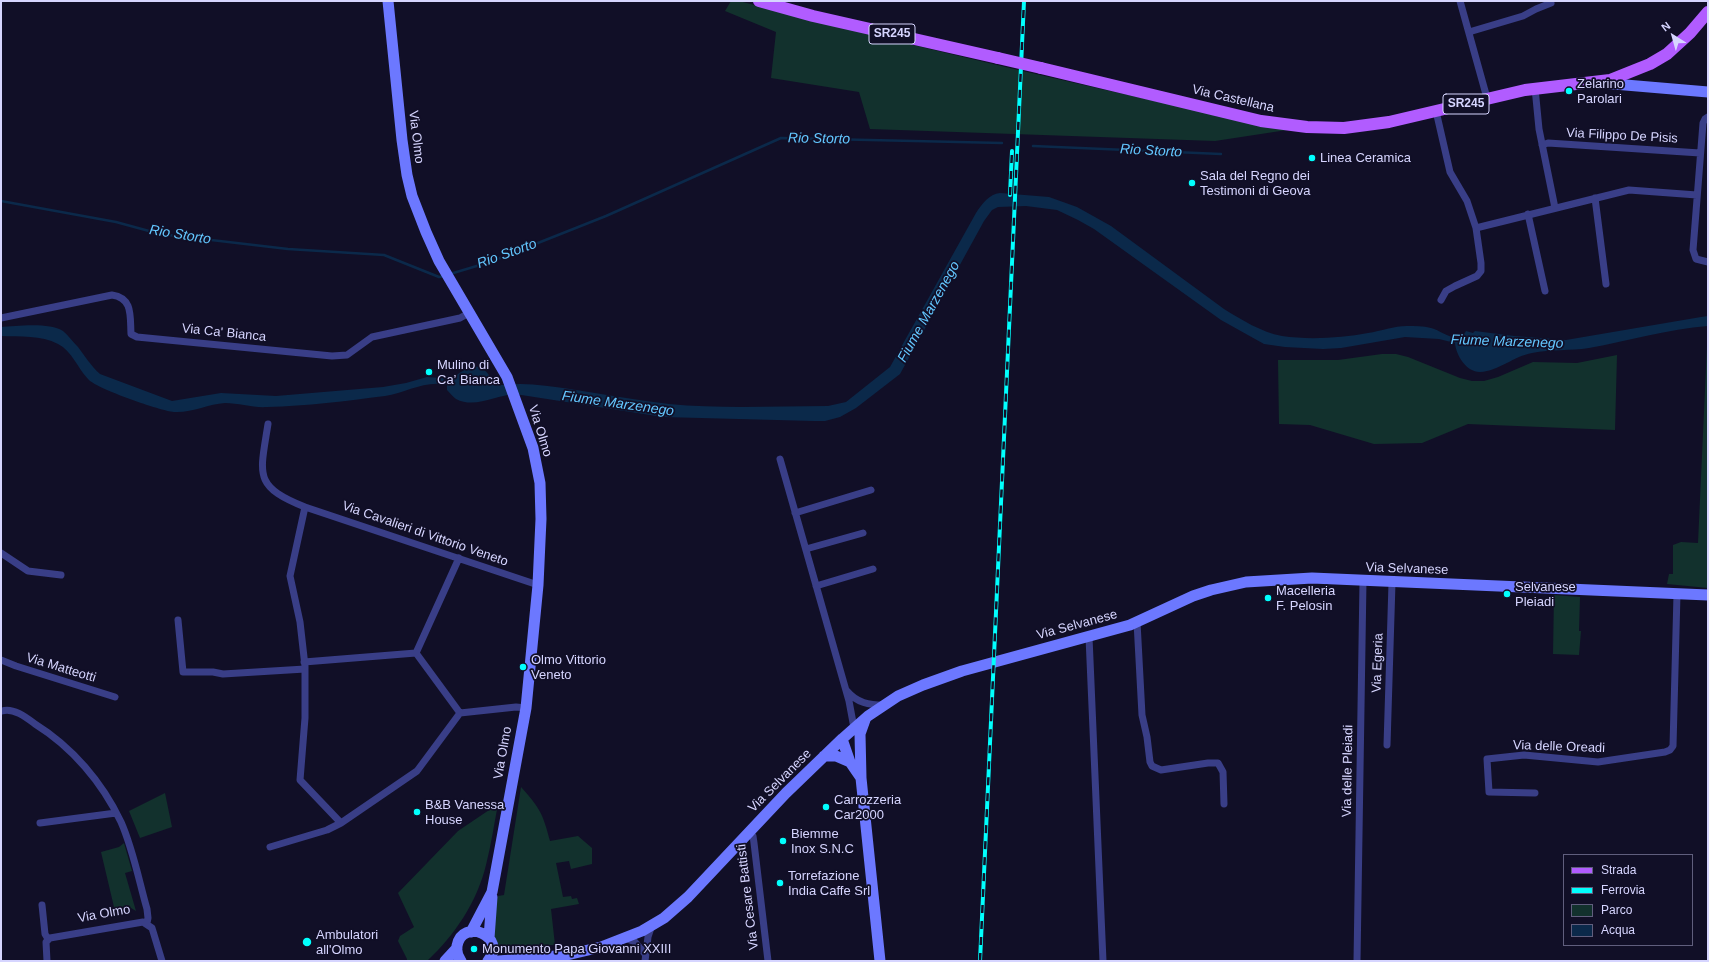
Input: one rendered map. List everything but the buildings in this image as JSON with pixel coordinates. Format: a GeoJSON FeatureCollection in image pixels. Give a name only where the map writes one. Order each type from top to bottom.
{"type":"FeatureCollection","features":[{"type":"Feature","properties":{"kind":"main road","name":"Via Castellana"},"geometry":{"type":"LineString","coordinates":[[759,1],[813,16],[1041,68],[1261,121],[1301,127],[1331,128],[1382,124],[1436,112],[1487,98],[1535,88],[1597,83]]}},
{"type":"Feature","properties":{"kind":"main road"},"geometry":{"type":"LineString","coordinates":[[1597,83],[1621,76],[1667,54],[1690,33],[1708,12]]}},
{"type":"Feature","properties":{"kind":"street","name":"Via Olmo"},"geometry":{"type":"LineString","coordinates":[[388,1],[400,127],[407,176],[412,196],[426,232],[453,285],[507,377],[533,448],[540,483],[541,519],[538,585],[526,708],[492,892],[491,942],[493,952],[488,961]]}},
{"type":"Feature","properties":{"kind":"street"},"geometry":{"type":"LineString","coordinates":[[1460,1],[1487,98]]}},
{"type":"Feature","properties":{"kind":"street"},"geometry":{"type":"LineString","coordinates":[[1469,32],[1523,16],[1551,3]]}},
{"type":"Feature","properties":{"kind":"street","name":"Via Castellana"},"geometry":{"type":"LineString","coordinates":[[1597,83],[1708,92]]}},
{"type":"Feature","properties":{"kind":"street"},"geometry":{"type":"LineString","coordinates":[[1535,88],[1536,114],[1555,208]]}},
{"type":"Feature","properties":{"kind":"street"},"geometry":{"type":"LineString","coordinates":[[1436,112],[1450,172],[1468,204],[1476,228],[1481,263],[1481,271],[1478,276],[1446,291],[1441,300]]}},
{"type":"Feature","properties":{"kind":"street"},"geometry":{"type":"LineString","coordinates":[[1708,117],[1703,123],[1693,253],[1698,260],[1708,262]]}},
{"type":"Feature","properties":{"kind":"street","name":"Via Filippo De Pisis"},"geometry":{"type":"LineString","coordinates":[[1542,145],[1548,143],[1700,153]]}},
{"type":"Feature","properties":{"kind":"street"},"geometry":{"type":"LineString","coordinates":[[1476,228],[1629,190],[1697,195]]}},
{"type":"Feature","properties":{"kind":"street"},"geometry":{"type":"LineString","coordinates":[[1595,198],[1606,284]]}},
{"type":"Feature","properties":{"kind":"street"},"geometry":{"type":"LineString","coordinates":[[1528,214],[1545,291]]}},
{"type":"Feature","properties":{"kind":"street","name":"Via Ca' Bianca"},"geometry":{"type":"LineString","coordinates":[[1,318],[112,295],[121,296],[127,302],[131,334],[136,337],[332,356],[347,355],[372,336],[471,316]]}},
{"type":"Feature","properties":{"kind":"street","name":"Via Cavalieri di Vittorio Veneto"},"geometry":{"type":"LineString","coordinates":[[268,424],[263,453],[262,474],[266,483],[284,498],[538,585]]}},
{"type":"Feature","properties":{"kind":"street"},"geometry":{"type":"LineString","coordinates":[[780,459],[846,689],[854,728]]}},
{"type":"Feature","properties":{"kind":"street"},"geometry":{"type":"LineString","coordinates":[[796,513],[871,490]]}},
{"type":"Feature","properties":{"kind":"street"},"geometry":{"type":"LineString","coordinates":[[305,506],[290,576],[300,622],[305,666],[305,718],[300,780],[341,824]]}},
{"type":"Feature","properties":{"kind":"street"},"geometry":{"type":"LineString","coordinates":[[806,549],[863,533]]}},
{"type":"Feature","properties":{"kind":"street"},"geometry":{"type":"LineString","coordinates":[[1,553],[28,571],[61,574]]}},
{"type":"Feature","properties":{"kind":"street"},"geometry":{"type":"LineString","coordinates":[[416,653],[459,558]]}},
{"type":"Feature","properties":{"kind":"street"},"geometry":{"type":"LineString","coordinates":[[816,586],[873,569]]}},
{"type":"Feature","properties":{"kind":"street","name":"Via Selvanese"},"geometry":{"type":"LineString","coordinates":[[491,942],[503,953],[567,958],[642,931],[680,905],[748,832],[824,756],[868,716],[884,705],[910,691],[962,671],[1089,637],[1137,622],[1193,596],[1227,586],[1246,582],[1312,578],[1708,595]]}},
{"type":"Feature","properties":{"kind":"street","name":"Via delle Pleiadi"},"geometry":{"type":"LineString","coordinates":[[1357,961],[1363,581]]}},
{"type":"Feature","properties":{"kind":"street","name":"Via Egeria"},"geometry":{"type":"LineString","coordinates":[[1387,745],[1392,582]]}},
{"type":"Feature","properties":{"kind":"street","name":"Via delle Oreadi"},"geometry":{"type":"LineString","coordinates":[[1535,792],[1488,792],[1487,759],[1524,755],[1598,762],[1665,752],[1670,750],[1673,746],[1677,594]]}},
{"type":"Feature","properties":{"kind":"street"},"geometry":{"type":"LineString","coordinates":[[178,620],[183,672],[213,672],[223,674],[416,653]]}},
{"type":"Feature","properties":{"kind":"street"},"geometry":{"type":"LineString","coordinates":[[1137,622],[1142,715],[1147,737],[1150,762],[1152,766],[1161,770],[1208,762],[1218,763],[1223,772],[1224,804]]}},
{"type":"Feature","properties":{"kind":"street"},"geometry":{"type":"LineString","coordinates":[[1089,637],[1103,961]]}},
{"type":"Feature","properties":{"kind":"street"},"geometry":{"type":"LineString","coordinates":[[416,653],[460,713]]}},
{"type":"Feature","properties":{"kind":"street","name":"Via Matteotti"},"geometry":{"type":"LineString","coordinates":[[1,660],[114,697]]}},
{"type":"Feature","properties":{"kind":"street"},"geometry":{"type":"LineString","coordinates":[[846,689],[857,700],[864,704],[884,705]]}},
{"type":"Feature","properties":{"kind":"street"},"geometry":{"type":"LineString","coordinates":[[270,847],[327,830],[341,824],[417,771],[460,713],[516,707],[526,708]]}},
{"type":"Feature","properties":{"kind":"street"},"geometry":{"type":"LineString","coordinates":[[2,711],[10,710],[41,728],[65,746],[90,773],[116,813],[126,835],[147,909],[147,923]]}},
{"type":"Feature","properties":{"kind":"street"},"geometry":{"type":"LineString","coordinates":[[868,716],[861,730],[861,778],[880,961]]}},
{"type":"Feature","properties":{"kind":"street"},"geometry":{"type":"LineString","coordinates":[[842,739],[855,746],[862,756]]}},
{"type":"Feature","properties":{"kind":"street"},"geometry":{"type":"LineString","coordinates":[[842,739],[850,762],[861,778]]}},
{"type":"Feature","properties":{"kind":"street"},"geometry":{"type":"LineString","coordinates":[[824,756],[836,756],[850,762]]}},
{"type":"Feature","properties":{"kind":"street"},"geometry":{"type":"LineString","coordinates":[[40,822],[116,813]]}},
{"type":"Feature","properties":{"kind":"street","name":"Via Cesare Battisti"},"geometry":{"type":"LineString","coordinates":[[748,832],[753,836],[768,961]]}},
{"type":"Feature","properties":{"kind":"street","name":"Via Olmo"},"geometry":{"type":"LineString","coordinates":[[445,961],[457,948],[461,938],[471,932],[492,892]]}},
{"type":"Feature","properties":{"kind":"street"},"geometry":{"type":"LineString","coordinates":[[42,905],[45,934],[48,939],[46,945],[47,961]]}},
{"type":"Feature","properties":{"kind":"street","name":"Via Olmo"},"geometry":{"type":"LineString","coordinates":[[48,939],[140,922],[147,923],[153,931],[162,961]]}},
{"type":"Feature","properties":{"kind":"street"},"geometry":{"type":"LineString","coordinates":[[645,958],[648,937],[652,925]]}},
{"type":"Feature","properties":{"kind":"street"},"geometry":{"type":"LineString","coordinates":[[642,931],[645,958]]}},
{"type":"Feature","properties":{"kind":"street"},"geometry":{"type":"LineString","coordinates":[[471,932],[481,932],[491,942]]}},
{"type":"Feature","properties":{"kind":"street"},"geometry":{"type":"LineString","coordinates":[[625,938],[635,942],[645,958]]}},
{"type":"Feature","properties":{"kind":"street"},"geometry":{"type":"LineString","coordinates":[[457,948],[457,954],[461,961]]}},
{"type":"Feature","properties":{"kind":"street","name":"Via Selvanese"},"geometry":{"type":"LineString","coordinates":[[498,961],[549,956]]}},
{"type":"Feature","properties":{"kind":"green space"},"geometry":{"type":"Polygon","coordinates":[[[731,1],[739,1],[875,36],[1149,100],[1287,130],[1215,141],[870,129],[859,92],[771,78],[776,32],[725,11],[731,1]]]}},
{"type":"Feature","properties":{"kind":"green space"},"geometry":{"type":"Polygon","coordinates":[[[1707,346],[1708,588],[1667,584],[1669,574],[1673,574],[1673,545],[1681,542],[1698,543],[1707,346]]]}},
{"type":"Feature","properties":{"kind":"green space"},"geometry":{"type":"Polygon","coordinates":[[[1382,354],[1396,354],[1408,357],[1460,378],[1472,381],[1484,381],[1498,377],[1533,362],[1577,363],[1617,355],[1615,430],[1468,424],[1422,443],[1374,444],[1310,425],[1279,424],[1278,360],[1338,360],[1382,354]]]}},
{"type":"Feature","properties":{"kind":"green space"},"geometry":{"type":"Polygon","coordinates":[[[1554,595],[1580,597],[1579,631],[1581,631],[1579,655],[1553,654],[1554,595]]]}},
{"type":"Feature","properties":{"kind":"green space"},"geometry":{"type":"Polygon","coordinates":[[[521,787],[533,800],[540,812],[550,841],[578,836],[592,848],[592,864],[571,869],[569,861],[556,863],[563,897],[571,896],[572,899],[577,898],[579,904],[551,909],[555,945],[499,946],[494,939],[495,910],[498,896],[504,895],[521,787]]]}},
{"type":"Feature","properties":{"kind":"green space"},"geometry":{"type":"Polygon","coordinates":[[[165,793],[172,827],[140,838],[129,811],[165,793]]]}},
{"type":"Feature","properties":{"kind":"green space"},"geometry":{"type":"Polygon","coordinates":[[[498,804],[486,865],[471,905],[456,929],[427,961],[407,961],[398,941],[400,936],[414,927],[398,893],[458,831],[498,804]]]}},
{"type":"Feature","properties":{"kind":"green space"},"geometry":{"type":"Polygon","coordinates":[[[124,843],[132,871],[125,873],[136,911],[131,908],[121,910],[114,907],[101,852],[119,847],[124,843]]]}},
{"type":"Feature","properties":{"kind":"water","name":"Fiume Marzenego"},"geometry":{"type":"Polygon","coordinates":[[[1000,193],[1049,197],[1077,207],[1111,226],[1224,309],[1259,329],[1282,336],[1303,338],[1336,337],[1368,333],[1402,326],[1422,326],[1454,337],[1462,335],[1466,331],[1473,333],[1475,331],[1566,340],[1708,316],[1708,326],[1663,332],[1589,348],[1532,353],[1519,357],[1494,369],[1480,372],[1466,366],[1457,353],[1455,343],[1439,339],[1405,337],[1341,348],[1323,349],[1285,347],[1264,344],[1221,320],[1094,229],[1057,210],[1026,206],[998,207],[992,210],[984,221],[900,374],[856,408],[840,417],[825,421],[663,417],[515,394],[471,403],[456,399],[447,390],[447,385],[439,384],[423,385],[385,396],[326,403],[262,407],[225,403],[187,411],[174,412],[156,408],[130,399],[95,384],[85,376],[67,351],[58,344],[45,339],[1,336],[1,327],[33,325],[57,328],[67,334],[100,374],[172,401],[221,393],[276,396],[383,387],[427,377],[452,379],[464,370],[473,367],[480,367],[498,384],[529,384],[669,404],[728,407],[828,406],[846,402],[890,367],[976,213],[989,197],[1000,193]]]}},
{"type":"Feature","properties":{"kind":"waterway","name":"Rio Storto"},"geometry":{"type":"LineString","coordinates":[[450,274],[490,262],[606,216],[781,138],[1002,143]]}},
{"type":"Feature","properties":{"kind":"waterway","name":"Rio Storto"},"geometry":{"type":"LineString","coordinates":[[1033,146],[1221,154]]}},
{"type":"Feature","properties":{"kind":"waterway","name":"Rio Storto"},"geometry":{"type":"LineString","coordinates":[[1,201],[116,222],[160,234],[288,249],[384,255],[439,277],[444,276]]}},
{"type":"Feature","properties":{"kind":"railway"},"geometry":{"type":"LineString","coordinates":[[980,961],[1024,1]]}},
{"type":"Feature","properties":{"kind":"railway"},"geometry":{"type":"LineString","coordinates":[[1010,195],[1012,151]]}},
{"type":"Feature","properties":{"kind":"place","name":"Zelarino Parolari"},"geometry":{"type":"Point","coordinates":[1569,91]}},
{"type":"Feature","properties":{"kind":"place","name":"Linea Ceramica"},"geometry":{"type":"Point","coordinates":[1312,158]}},
{"type":"Feature","properties":{"kind":"place","name":"Sala del Regno dei Testimoni di Geova"},"geometry":{"type":"Point","coordinates":[1192,183]}},
{"type":"Feature","properties":{"kind":"place","name":"Mulino di Ca’ Bianca"},"geometry":{"type":"Point","coordinates":[429,372]}},
{"type":"Feature","properties":{"kind":"place","name":"Selvanese Pleiadi"},"geometry":{"type":"Point","coordinates":[1507,594]}},
{"type":"Feature","properties":{"kind":"place","name":"Macelleria F. Pelosin"},"geometry":{"type":"Point","coordinates":[1268,598]}},
{"type":"Feature","properties":{"kind":"place","name":"Olmo Vittorio Veneto"},"geometry":{"type":"Point","coordinates":[523,667]}},
{"type":"Feature","properties":{"kind":"place","name":"Carrozzeria Car2000"},"geometry":{"type":"Point","coordinates":[826,807]}},
{"type":"Feature","properties":{"kind":"place","name":"B&B Vanessa House"},"geometry":{"type":"Point","coordinates":[417,812]}},
{"type":"Feature","properties":{"kind":"place","name":"Biemme Inox S.N.C"},"geometry":{"type":"Point","coordinates":[783,841]}},
{"type":"Feature","properties":{"kind":"place","name":"Torrefazione India Caffe Srl"},"geometry":{"type":"Point","coordinates":[780,883]}},
{"type":"Feature","properties":{"kind":"place","name":"Ambulatori all'Olmo"},"geometry":{"type":"Point","coordinates":[307,942]}},
{"type":"Feature","properties":{"kind":"place","name":"Monumento Papa Giovanni XXIII"},"geometry":{"type":"Point","coordinates":[474,949]}}]}
